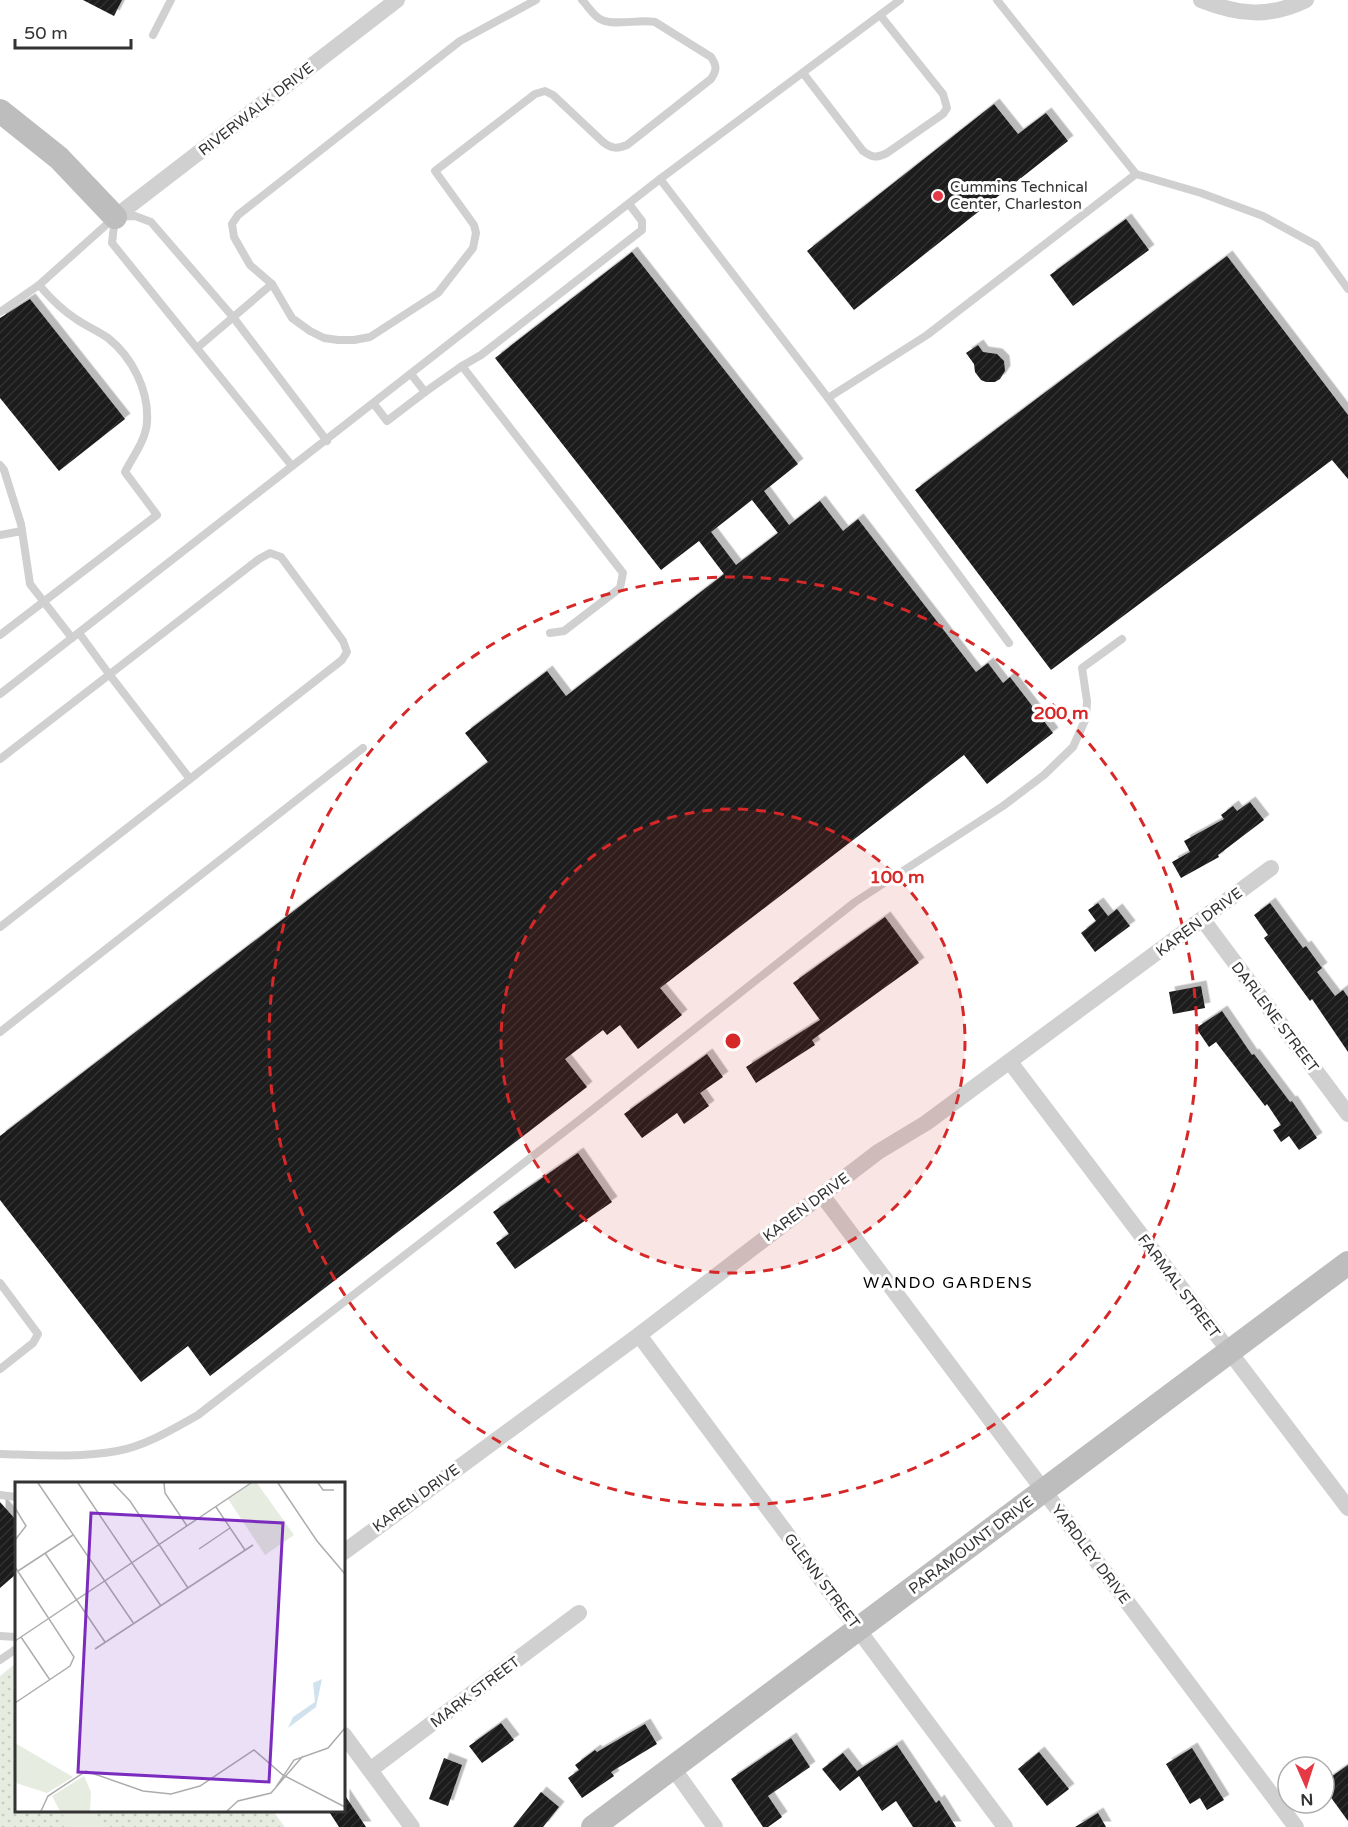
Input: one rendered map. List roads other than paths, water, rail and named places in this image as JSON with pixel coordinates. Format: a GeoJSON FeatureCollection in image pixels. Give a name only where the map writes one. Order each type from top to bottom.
{"type":"FeatureCollection","features":[{"type":"Feature","properties":{"kind":"street","name":"RIVERWALK DRIVE"},"geometry":{"type":"LineString","coordinates":[[115,217],[396,0]]}},
{"type":"Feature","properties":{"kind":"street"},"geometry":{"type":"LineString","coordinates":[[1201,0],[1246,13],[1287,9],[1306,0]]}},
{"type":"Feature","properties":{"kind":"street"},"geometry":{"type":"LineString","coordinates":[[0,111],[59,158],[115,217]]}},
{"type":"Feature","properties":{"kind":"street","name":"KAREN DRIVE"},"geometry":{"type":"LineString","coordinates":[[345,1551],[639,1335],[878,1152],[926,1123],[1271,868]]}},
{"type":"Feature","properties":{"kind":"street","name":"DARLENE STREET"},"geometry":{"type":"LineString","coordinates":[[1203,920],[1348,1114]]}},
{"type":"Feature","properties":{"kind":"street","name":"FARMAL STREET"},"geometry":{"type":"LineString","coordinates":[[1010,1062],[1348,1508]]}},
{"type":"Feature","properties":{"kind":"street","name":"YARDLEY DRIVE"},"geometry":{"type":"LineString","coordinates":[[822,1195],[1296,1827]]}},
{"type":"Feature","properties":{"kind":"street","name":"PARAMOUNT DRIVE"},"geometry":{"type":"LineString","coordinates":[[593,1827],[1348,1263]]}},
{"type":"Feature","properties":{"kind":"street","name":"GLENN STREET"},"geometry":{"type":"LineString","coordinates":[[639,1335],[1005,1827]]}},
{"type":"Feature","properties":{"kind":"street","name":"MARK STREET"},"geometry":{"type":"LineString","coordinates":[[370,1770],[579,1613]]}},
{"type":"Feature","properties":{"kind":"street"},"geometry":{"type":"LineString","coordinates":[[345,1736],[412,1827]]}},
{"type":"Feature","properties":{"kind":"street"},"geometry":{"type":"LineString","coordinates":[[673,1768],[715,1827]]}},
{"type":"Feature","properties":{"kind":"lane"},"geometry":{"type":"LineString","coordinates":[[153,35],[171,0]]}},
{"type":"Feature","properties":{"kind":"lane"},"geometry":{"type":"LineString","coordinates":[[536,0],[460,41],[238,215],[232,224],[234,237],[250,265],[272,284],[292,318],[309,331],[324,338],[338,340],[370,337],[438,293],[472,248],[476,233],[474,225],[435,171],[535,94],[545,91],[553,95],[610,148],[619,148],[627,145],[711,79],[716,72],[716,65],[711,57],[655,22],[600,20],[582,0]]}},
{"type":"Feature","properties":{"kind":"lane"},"geometry":{"type":"LineString","coordinates":[[0,694],[660,179],[900,0]]}},
{"type":"Feature","properties":{"kind":"lane"},"geometry":{"type":"LineString","coordinates":[[998,0],[1136,174],[1201,193],[1263,216],[1316,245],[1348,289]]}},
{"type":"Feature","properties":{"kind":"lane"},"geometry":{"type":"LineString","coordinates":[[803,73],[863,151],[872,157],[878,158],[887,153],[943,114],[948,108],[943,94],[880,15]]}},
{"type":"Feature","properties":{"kind":"lane"},"geometry":{"type":"LineString","coordinates":[[828,398],[927,335],[1136,174]]}},
{"type":"Feature","properties":{"kind":"lane"},"geometry":{"type":"LineString","coordinates":[[660,179],[828,398],[1009,643]]}},
{"type":"Feature","properties":{"kind":"lane"},"geometry":{"type":"LineString","coordinates":[[374,404],[387,421],[462,366],[481,355],[642,230],[642,221],[629,204]]}},
{"type":"Feature","properties":{"kind":"lane"},"geometry":{"type":"LineString","coordinates":[[0,312],[39,285],[115,217],[135,216],[151,222],[233,317],[327,441]]}},
{"type":"Feature","properties":{"kind":"lane"},"geometry":{"type":"LineString","coordinates":[[115,217],[112,243],[292,466]]}},
{"type":"Feature","properties":{"kind":"lane"},"geometry":{"type":"LineString","coordinates":[[197,348],[272,284]]}},
{"type":"Feature","properties":{"kind":"lane"},"geometry":{"type":"LineString","coordinates":[[0,635],[158,515],[125,471],[141,442],[147,422],[145,396],[130,359],[108,338],[53,301],[39,285]]}},
{"type":"Feature","properties":{"kind":"lane"},"geometry":{"type":"LineString","coordinates":[[462,366],[623,573],[620,588],[564,631],[550,633]]}},
{"type":"Feature","properties":{"kind":"lane"},"geometry":{"type":"LineString","coordinates":[[411,374],[425,392]]}},
{"type":"Feature","properties":{"kind":"lane"},"geometry":{"type":"LineString","coordinates":[[0,465],[4,470],[22,531],[30,584],[43,602],[109,674],[190,778]]}},
{"type":"Feature","properties":{"kind":"lane"},"geometry":{"type":"LineString","coordinates":[[0,535],[22,531]]}},
{"type":"Feature","properties":{"kind":"lane"},"geometry":{"type":"LineString","coordinates":[[0,759],[259,559],[270,553],[281,557],[343,640],[347,652],[342,660],[0,927]]}},
{"type":"Feature","properties":{"kind":"lane"},"geometry":{"type":"LineString","coordinates":[[0,1454],[59,1455],[118,1451],[145,1442],[198,1415],[573,1125],[855,902],[1003,806],[1044,775],[1073,747],[1086,718],[1087,700],[1082,668],[1122,639]]}},
{"type":"Feature","properties":{"kind":"lane"},"geometry":{"type":"LineString","coordinates":[[0,1032],[363,748]]}},
{"type":"Feature","properties":{"kind":"lane"},"geometry":{"type":"LineString","coordinates":[[0,1283],[38,1334],[33,1343],[0,1369]]}},
{"type":"Feature","properties":{"kind":"lane"},"geometry":{"type":"LineString","coordinates":[[0,1496],[15,1497]]}},
{"type":"Feature","properties":{"kind":"lane"},"geometry":{"type":"LineString","coordinates":[[0,1636],[15,1637]]}},
{"type":"Feature","properties":{"kind":"lane"},"geometry":{"type":"LineString","coordinates":[[0,1660],[15,1650]]}},
{"type":"Feature","properties":{"kind":"place","name":"Cummins Technical Center, Charleston"},"geometry":{"type":"Point","coordinates":[938,196]}},
{"type":"Feature","properties":{"kind":"district","name":"WANDO GARDENS"},"geometry":{"type":"Point","coordinates":[948,1283]}}]}
